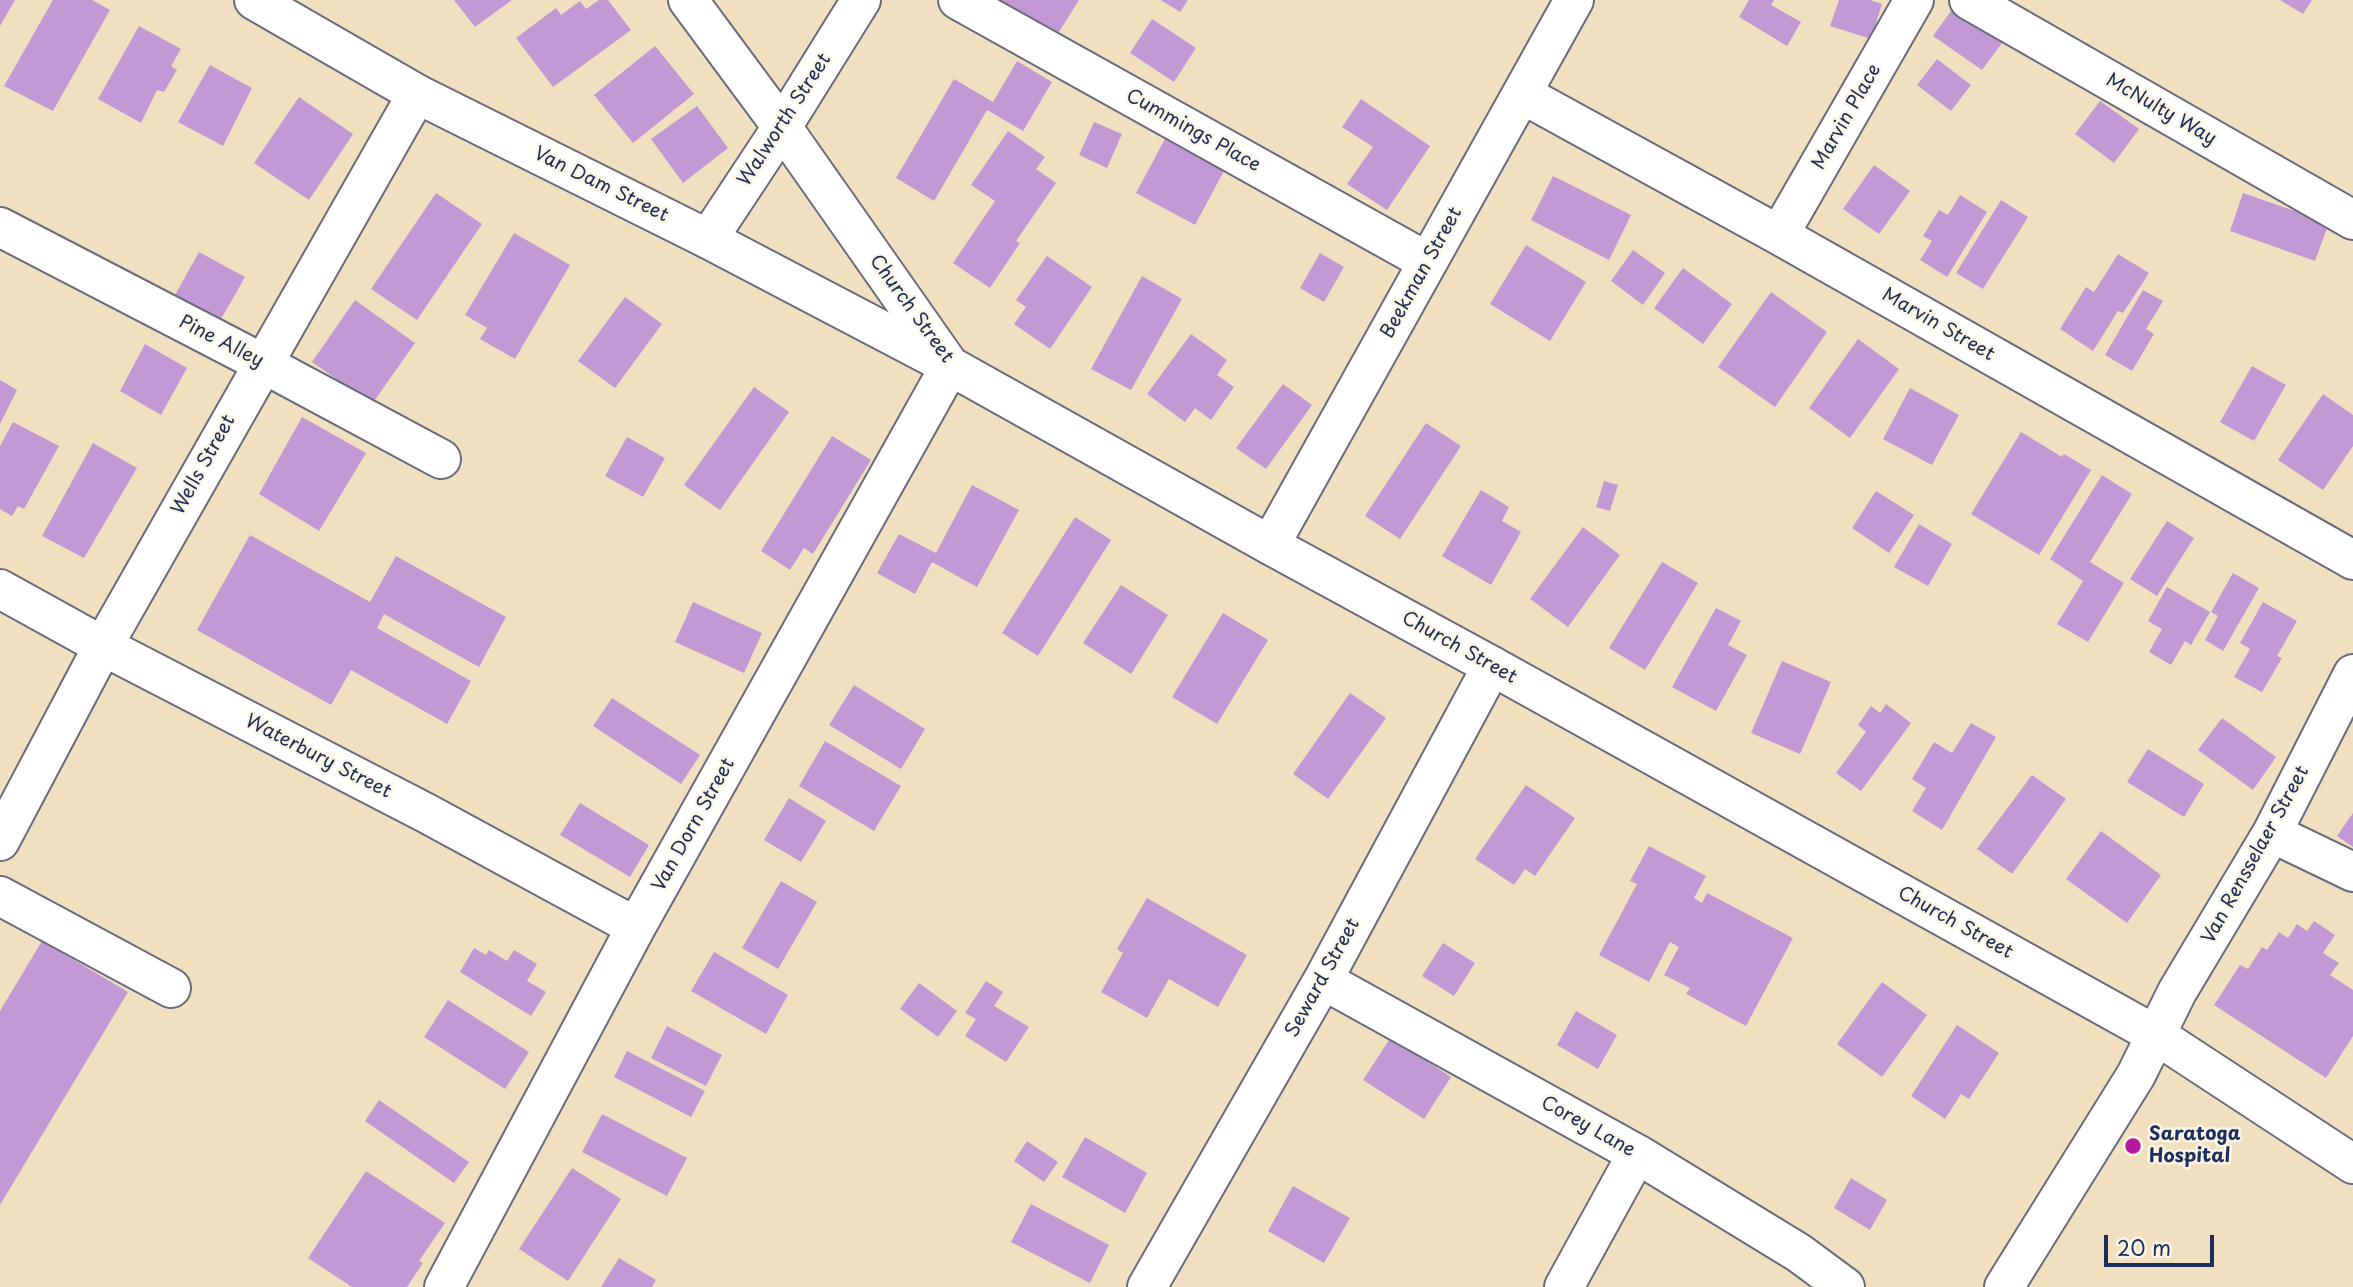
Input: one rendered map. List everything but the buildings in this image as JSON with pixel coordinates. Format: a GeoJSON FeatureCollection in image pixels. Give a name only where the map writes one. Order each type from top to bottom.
{"type":"FeatureCollection","features":[{"type":"Feature","properties":{"kind":"street","name":"Church Street"},"geometry":{"type":"LineString","coordinates":[[688,0],[782,127],[950,366],[2156,1035],[2353,1164]]}},
{"type":"Feature","properties":{"kind":"street","name":"Walworth Street"},"geometry":{"type":"LineString","coordinates":[[708,239],[861,0]]}},
{"type":"Feature","properties":{"kind":"street","name":"Cummings Place"},"geometry":{"type":"LineString","coordinates":[[958,0],[1428,262]]}},
{"type":"Feature","properties":{"kind":"street","name":"Beekman Street"},"geometry":{"type":"LineString","coordinates":[[1270,545],[1574,0]]}},
{"type":"Feature","properties":{"kind":"street","name":"Marvin Place"},"geometry":{"type":"LineString","coordinates":[[1779,234],[1914,0]]}},
{"type":"Feature","properties":{"kind":"street","name":"McNulty Way"},"geometry":{"type":"LineString","coordinates":[[1969,0],[2353,220]]}},
{"type":"Feature","properties":{"kind":"street","name":"Van Dam Street"},"geometry":{"type":"LineString","coordinates":[[273,5],[417,94],[708,239],[950,366]]}},
{"type":"Feature","properties":{"kind":"street","name":"Wells Street"},"geometry":{"type":"LineString","coordinates":[[0,841],[103,646],[417,94]]}},
{"type":"Feature","properties":{"kind":"street","name":"Marvin Street"},"geometry":{"type":"LineString","coordinates":[[1522,94],[1779,234],[2353,560]]}},
{"type":"Feature","properties":{"kind":"street","name":"Pine Alley"},"geometry":{"type":"LineString","coordinates":[[0,227],[442,459]]}},
{"type":"Feature","properties":{"kind":"street","name":"Van Dorn Street"},"geometry":{"type":"LineString","coordinates":[[444,1287],[636,927],[950,366]]}},
{"type":"Feature","properties":{"kind":"street","name":"Waterbury Street"},"geometry":{"type":"LineString","coordinates":[[0,589],[103,646],[426,813],[636,927]]}},
{"type":"Feature","properties":{"kind":"street","name":"Seward Street"},"geometry":{"type":"LineString","coordinates":[[1147,1287],[1323,980],[1492,666]]}},
{"type":"Feature","properties":{"kind":"street","name":"Van Rensselaer Street"},"geometry":{"type":"LineString","coordinates":[[2004,1287],[2136,1075],[2177,992],[2272,833],[2353,674]]}},
{"type":"Feature","properties":{"kind":"street"},"geometry":{"type":"LineString","coordinates":[[2272,833],[2353,872]]}},
{"type":"Feature","properties":{"kind":"street"},"geometry":{"type":"LineString","coordinates":[[0,896],[171,988]]}},
{"type":"Feature","properties":{"kind":"street","name":"Corey Lane"},"geometry":{"type":"LineString","coordinates":[[1323,980],[1637,1154],[1798,1253],[1845,1287]]}},
{"type":"Feature","properties":{"kind":"street"},"geometry":{"type":"LineString","coordinates":[[1564,1287],[1637,1154]]}},
{"type":"Feature","properties":{"kind":"place","name":"Saratoga Hospital"},"geometry":{"type":"Point","coordinates":[2133,1146]}}]}
